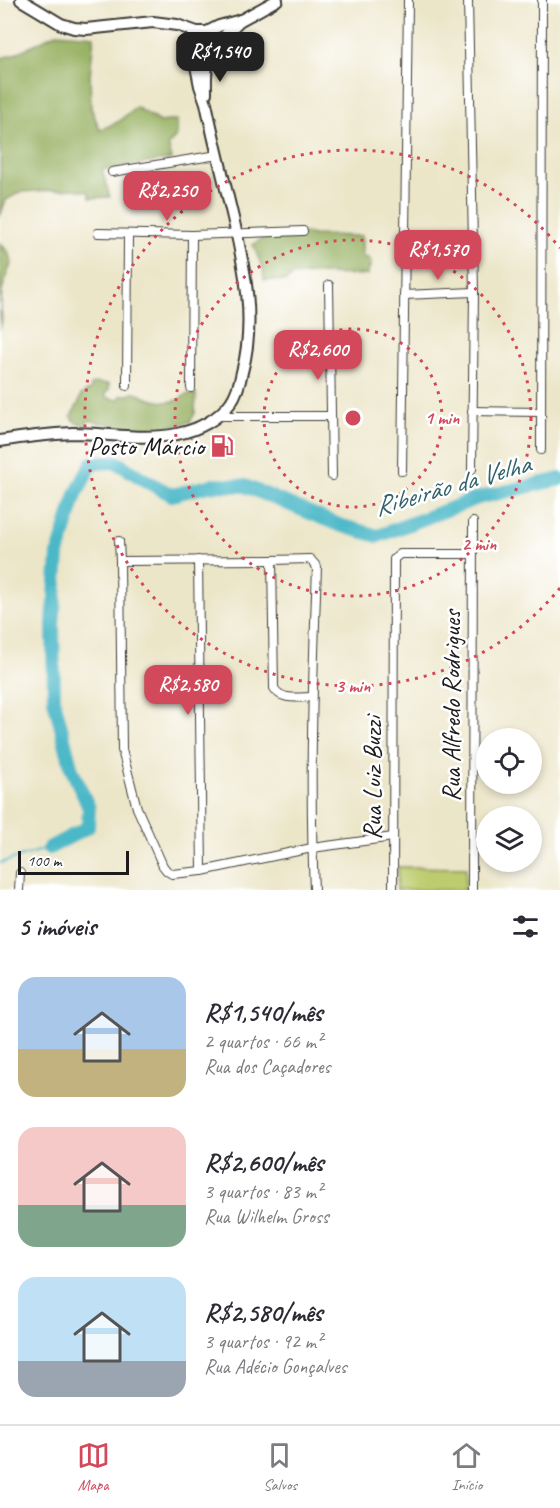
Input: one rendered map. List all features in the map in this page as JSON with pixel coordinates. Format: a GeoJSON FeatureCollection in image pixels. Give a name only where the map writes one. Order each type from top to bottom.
{"type":"FeatureCollection","features":[{"type":"Feature","properties":{"kind":"main road"},"geometry":{"type":"LineString","coordinates":[[21,0],[61,24],[74,28],[98,28],[146,22],[165,23],[202,32],[213,38],[214,47]]}},
{"type":"Feature","properties":{"kind":"main road"},"geometry":{"type":"LineString","coordinates":[[189,41],[202,32],[241,20],[277,0]]}},
{"type":"Feature","properties":{"kind":"main road"},"geometry":{"type":"LineString","coordinates":[[206,103],[208,61],[214,47],[241,20]]}},
{"type":"Feature","properties":{"kind":"main road"},"geometry":{"type":"LineString","coordinates":[[0,441],[72,433],[140,437],[179,434],[194,429],[217,416],[231,402],[237,391],[247,346],[249,314],[246,278],[206,103],[195,61],[190,53],[189,41],[165,23]]}},
{"type":"Feature","properties":{"kind":"main road"},"geometry":{"type":"LineString","coordinates":[[195,61],[202,63],[208,61]]}},
{"type":"Feature","properties":{"kind":"street"},"geometry":{"type":"LineString","coordinates":[[402,471],[408,0]]}},
{"type":"Feature","properties":{"kind":"street"},"geometry":{"type":"LineString","coordinates":[[468,0],[474,292],[472,470]]}},
{"type":"Feature","properties":{"kind":"street"},"geometry":{"type":"LineString","coordinates":[[541,450],[542,0]]}},
{"type":"Feature","properties":{"kind":"street"},"geometry":{"type":"LineString","coordinates":[[112,172],[218,155]]}},
{"type":"Feature","properties":{"kind":"street"},"geometry":{"type":"LineString","coordinates":[[98,233],[192,235],[303,231]]}},
{"type":"Feature","properties":{"kind":"street"},"geometry":{"type":"LineString","coordinates":[[127,386],[128,234]]}},
{"type":"Feature","properties":{"kind":"street"},"geometry":{"type":"LineString","coordinates":[[191,388],[192,235]]}},
{"type":"Feature","properties":{"kind":"street"},"geometry":{"type":"LineString","coordinates":[[329,285],[332,476]]}},
{"type":"Feature","properties":{"kind":"street"},"geometry":{"type":"LineString","coordinates":[[404,296],[474,292]]}},
{"type":"Feature","properties":{"kind":"street"},"geometry":{"type":"LineString","coordinates":[[472,411],[541,412]]}},
{"type":"Feature","properties":{"kind":"street"},"geometry":{"type":"LineString","coordinates":[[217,416],[331,416]]}},
{"type":"Feature","properties":{"kind":"street","name":"Rua Alfredo Rodrigues"},"geometry":{"type":"LineString","coordinates":[[472,890],[473,522]]}},
{"type":"Feature","properties":{"kind":"street"},"geometry":{"type":"LineString","coordinates":[[119,541],[122,750],[137,808],[167,871],[172,874],[202,871],[312,848],[393,837]]}},
{"type":"Feature","properties":{"kind":"street","name":"Rua Luiz Buzzi"},"geometry":{"type":"LineString","coordinates":[[393,890],[394,559],[400,554],[472,554]]}},
{"type":"Feature","properties":{"kind":"street"},"geometry":{"type":"LineString","coordinates":[[120,561],[310,559],[317,567],[312,697],[314,890]]}},
{"type":"Feature","properties":{"kind":"street"},"geometry":{"type":"LineString","coordinates":[[198,560],[202,871]]}},
{"type":"Feature","properties":{"kind":"street"},"geometry":{"type":"LineString","coordinates":[[272,560],[274,688],[277,694],[284,697],[312,697]]}},
{"type":"Feature","properties":{"kind":"street"},"geometry":{"type":"LineString","coordinates":[[19,890],[20,873]]}},
{"type":"Feature","properties":{"kind":"green space"},"geometry":{"type":"Polygon","coordinates":[[[57,33],[94,36],[90,75],[91,108],[100,130],[118,122],[136,107],[160,122],[177,120],[177,136],[168,145],[172,159],[102,170],[110,197],[90,198],[89,192],[74,189],[20,192],[6,200],[0,216],[0,60],[57,33]]]}},
{"type":"Feature","properties":{"kind":"green space"},"geometry":{"type":"Polygon","coordinates":[[[305,233],[362,236],[362,256],[369,259],[371,263],[367,275],[312,274],[292,276],[286,281],[264,280],[263,269],[253,245],[263,238],[298,238],[305,233]]]}},
{"type":"Feature","properties":{"kind":"green space"},"geometry":{"type":"Polygon","coordinates":[[[0,243],[8,252],[12,262],[2,290],[0,329],[0,243]]]}},
{"type":"Feature","properties":{"kind":"green space"},"geometry":{"type":"Polygon","coordinates":[[[109,384],[106,397],[117,400],[122,395],[135,392],[162,402],[196,394],[195,413],[190,422],[163,427],[125,429],[89,420],[86,424],[73,421],[71,416],[81,395],[91,389],[91,385],[109,384]]]}},
{"type":"Feature","properties":{"kind":"green space"},"geometry":{"type":"Polygon","coordinates":[[[398,867],[466,868],[465,890],[397,890],[398,867]]]}},
{"type":"Feature","properties":{"kind":"waterway","name":"Ribeirão da Velha"},"geometry":{"type":"LineString","coordinates":[[49,848],[88,827],[89,808],[72,770],[54,700],[53,624],[58,554],[76,494],[92,463],[116,462],[172,495],[212,485],[245,486],[339,525],[378,536],[478,498],[560,479]]}},
{"type":"Feature","properties":{"kind":"waterway","name":"Ribeirão da Velha"},"geometry":{"type":"LineString","coordinates":[[0,863],[49,848]]}},
{"type":"Feature","properties":{"kind":"place","name":"Posto Márcio"},"geometry":{"type":"Point","coordinates":[222,446]}}]}
